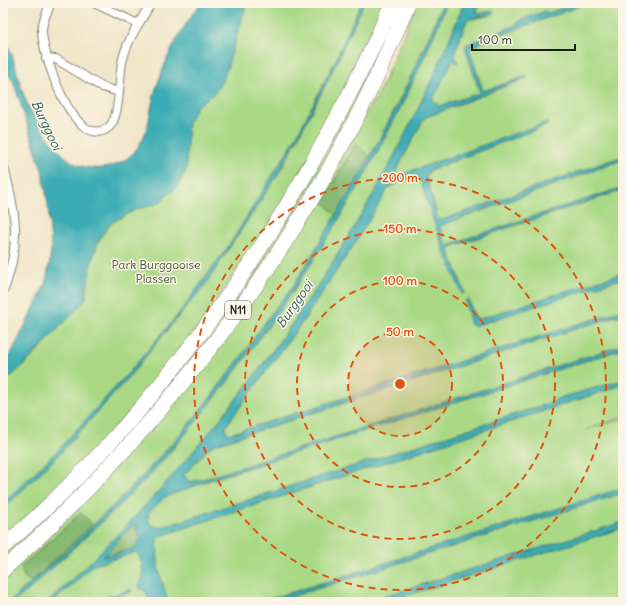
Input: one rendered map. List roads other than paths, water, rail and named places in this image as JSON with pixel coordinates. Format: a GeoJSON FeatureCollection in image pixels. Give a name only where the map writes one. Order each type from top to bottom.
{"type":"FeatureCollection","features":[{"type":"Feature","properties":{"kind":"highway","name":"N11"},"geometry":{"type":"LineString","coordinates":[[3,547],[72,482],[123,428],[188,350],[239,281],[288,206],[335,122],[378,36],[392,3]]}},
{"type":"Feature","properties":{"kind":"highway","name":"N11"},"geometry":{"type":"LineString","coordinates":[[3,570],[84,494],[137,438],[199,364],[242,305],[302,214],[351,130],[390,48],[408,3]]}},
{"type":"Feature","properties":{"kind":"street"},"geometry":{"type":"LineString","coordinates":[[52,3],[42,24],[43,43],[46,58],[62,96],[75,118],[85,129],[99,131],[110,126],[116,115],[122,62],[128,44],[151,3]]}},
{"type":"Feature","properties":{"kind":"street"},"geometry":{"type":"LineString","coordinates":[[94,3],[138,24]]}},
{"type":"Feature","properties":{"kind":"street"},"geometry":{"type":"LineString","coordinates":[[46,58],[56,59],[102,87],[118,92]]}},
{"type":"Feature","properties":{"kind":"street"},"geometry":{"type":"LineString","coordinates":[[3,166],[14,214],[16,242],[11,270],[3,292]]}},
{"type":"Feature","properties":{"kind":"water"},"geometry":{"type":"Polygon","coordinates":[[[201,3],[247,3],[224,78],[215,93],[197,106],[188,121],[186,170],[178,186],[159,203],[135,210],[111,223],[98,241],[90,268],[86,299],[14,374],[3,381],[3,363],[13,350],[45,285],[50,260],[51,245],[48,205],[42,170],[13,81],[3,67],[3,37],[8,45],[14,61],[27,103],[35,118],[51,141],[62,154],[76,164],[85,167],[103,168],[120,163],[128,158],[140,144],[145,133],[154,95],[167,58],[179,35],[201,3]]]}},
{"type":"Feature","properties":{"kind":"water"},"geometry":{"type":"Polygon","coordinates":[[[361,3],[364,3],[336,64],[297,140],[277,176],[207,282],[129,377],[59,455],[3,509],[3,503],[56,452],[130,371],[176,317],[230,244],[295,139],[334,63],[361,3]]]}},
{"type":"Feature","properties":{"kind":"water"},"geometry":{"type":"Polygon","coordinates":[[[443,3],[447,3],[428,49],[407,94],[360,183],[308,268],[251,350],[199,418],[143,482],[32,587],[14,602],[9,602],[91,528],[168,448],[210,397],[277,306],[290,291],[337,214],[387,126],[443,3]]]}},
{"type":"Feature","properties":{"kind":"water"},"geometry":{"type":"Polygon","coordinates":[[[464,3],[479,3],[477,13],[480,14],[491,11],[494,12],[493,14],[467,20],[454,53],[458,62],[456,63],[453,60],[433,99],[439,106],[480,93],[465,47],[466,45],[516,25],[518,21],[545,11],[548,13],[577,3],[588,3],[469,48],[483,91],[527,76],[529,77],[424,118],[395,174],[397,176],[547,122],[548,125],[430,170],[426,177],[438,218],[442,220],[623,156],[623,160],[442,225],[440,227],[445,244],[449,244],[623,187],[623,190],[450,247],[449,251],[465,293],[462,294],[443,248],[420,180],[414,177],[389,187],[357,240],[304,320],[226,426],[226,432],[230,434],[623,310],[623,314],[213,445],[209,447],[184,475],[189,482],[210,477],[623,345],[623,349],[210,480],[165,497],[148,514],[149,523],[155,527],[166,526],[553,402],[556,399],[623,380],[623,385],[157,537],[158,567],[168,602],[150,602],[145,590],[140,589],[139,584],[143,578],[142,564],[137,552],[94,565],[53,602],[48,602],[114,538],[176,471],[235,400],[290,326],[341,249],[387,170],[428,87],[464,3]],[[131,526],[104,557],[135,548],[140,539],[136,526],[131,526]]]}},
{"type":"Feature","properties":{"kind":"water"},"geometry":{"type":"Polygon","coordinates":[[[623,273],[623,278],[474,326],[471,325],[465,301],[468,299],[475,317],[479,319],[623,273]]]}},
{"type":"Feature","properties":{"kind":"water"},"geometry":{"type":"Polygon","coordinates":[[[623,488],[623,493],[275,602],[261,602],[623,488]]]}},
{"type":"Feature","properties":{"kind":"water"},"geometry":{"type":"Polygon","coordinates":[[[623,522],[623,528],[385,602],[365,602],[623,522]]]}},
{"type":"Feature","properties":{"kind":"water"},"geometry":{"type":"Polygon","coordinates":[[[131,589],[132,592],[104,602],[92,602],[131,589]]]}},
{"type":"Feature","properties":{"kind":"water label","name":"Burggooi"},"geometry":{"type":"Point","coordinates":[47,125]}},
{"type":"Feature","properties":{"kind":"water label","name":"Burggooi"},"geometry":{"type":"Point","coordinates":[294,304]}},
{"type":"Feature","properties":{"kind":"park label","name":"Park Burggooise Plassen"},"geometry":{"type":"Point","coordinates":[156,272]}}]}
